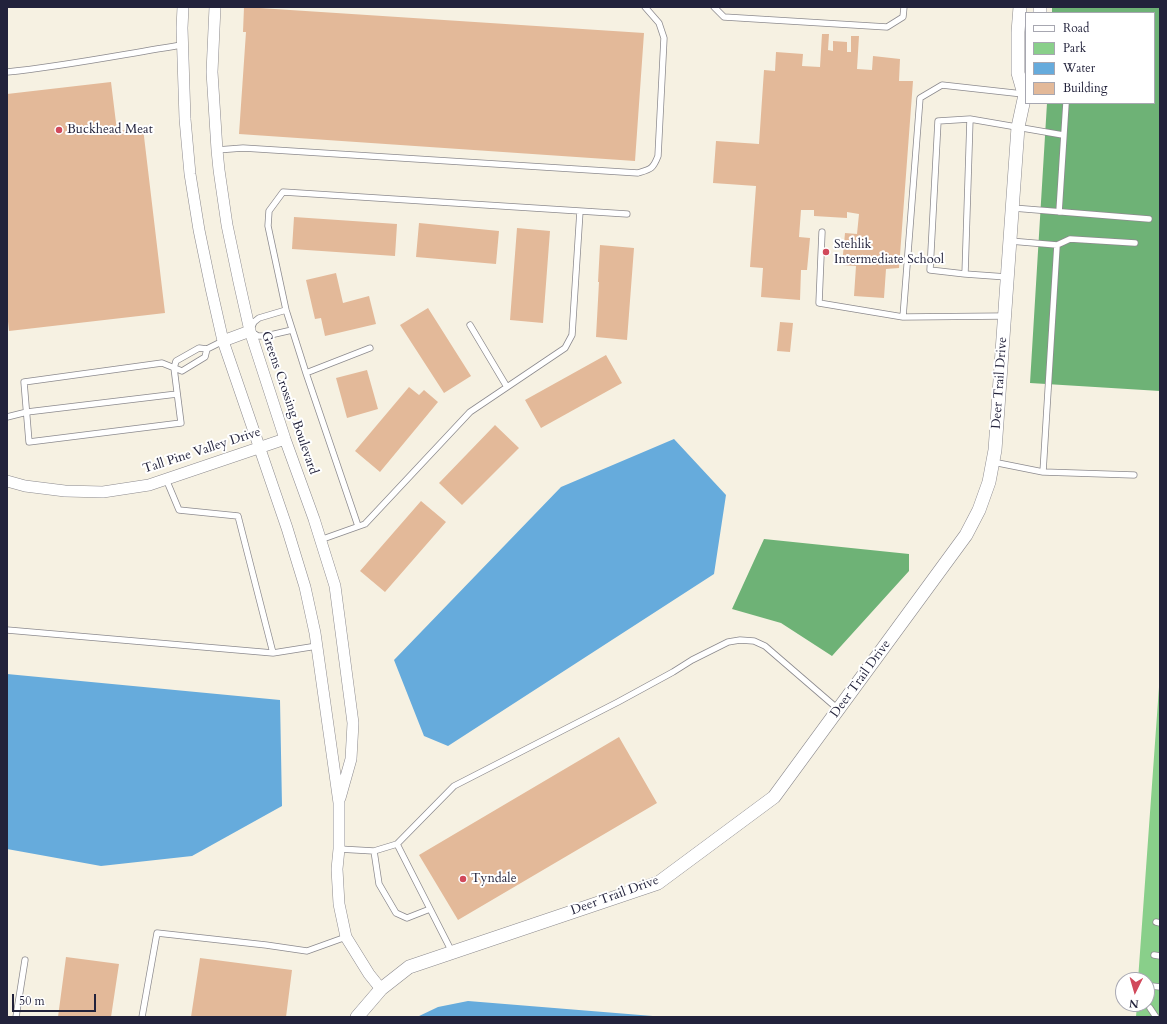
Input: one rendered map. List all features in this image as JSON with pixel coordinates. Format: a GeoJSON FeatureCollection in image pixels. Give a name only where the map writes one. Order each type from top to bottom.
{"type":"FeatureCollection","features":[{"type":"Feature","properties":{"kind":"street","name":"Greens Crossing Boulevard"},"geometry":{"type":"LineString","coordinates":[[183,7],[182,45],[190,174],[200,237],[223,341],[287,528],[305,587],[315,633],[339,803],[339,849],[337,869],[339,904],[346,937],[369,974],[381,989]]}},
{"type":"Feature","properties":{"kind":"street","name":"Greens Crossing Boulevard"},"geometry":{"type":"LineString","coordinates":[[215,7],[212,72],[217,150],[227,225],[250,331],[335,586],[353,723],[351,759],[339,803]]}},
{"type":"Feature","properties":{"kind":"street","name":"Deer Trail Drive"},"geometry":{"type":"LineString","coordinates":[[357,1017],[381,989],[409,967],[658,883],[774,797],[966,535],[979,510],[989,482],[995,450],[1018,127],[1025,92],[1018,73],[1018,32],[1020,7]]}},
{"type":"Feature","properties":{"kind":"street"},"geometry":{"type":"LineString","coordinates":[[223,341],[250,331]]}},
{"type":"Feature","properties":{"kind":"street","name":"Tall Pine Valley Drive"},"geometry":{"type":"LineString","coordinates":[[7,481],[25,486],[65,491],[104,492],[149,485],[286,439]]}},
{"type":"Feature","properties":{"kind":"lane"},"geometry":{"type":"LineString","coordinates":[[217,150],[244,148],[638,173],[654,165],[658,156],[664,38],[659,23],[645,7]]}},
{"type":"Feature","properties":{"kind":"lane"},"geometry":{"type":"LineString","coordinates":[[714,7],[724,17],[887,27],[903,17],[904,7]]}},
{"type":"Feature","properties":{"kind":"lane"},"geometry":{"type":"LineString","coordinates":[[7,72],[43,68],[182,45]]}},
{"type":"Feature","properties":{"kind":"lane"},"geometry":{"type":"LineString","coordinates":[[903,317],[920,98],[942,85],[1025,92]]}},
{"type":"Feature","properties":{"kind":"lane"},"geometry":{"type":"LineString","coordinates":[[1058,212],[1066,104]]}},
{"type":"Feature","properties":{"kind":"lane"},"geometry":{"type":"LineString","coordinates":[[965,274],[970,119]]}},
{"type":"Feature","properties":{"kind":"lane"},"geometry":{"type":"LineString","coordinates":[[1007,277],[930,270],[938,121],[970,119],[1063,135]]}},
{"type":"Feature","properties":{"kind":"lane"},"geometry":{"type":"LineString","coordinates":[[358,526],[286,310],[268,226],[270,211],[283,192],[627,214]]}},
{"type":"Feature","properties":{"kind":"lane"},"geometry":{"type":"LineString","coordinates":[[1013,208],[1148,219]]}},
{"type":"Feature","properties":{"kind":"lane"},"geometry":{"type":"LineString","coordinates":[[320,540],[365,524],[470,412],[565,348],[572,335],[580,211]]}},
{"type":"Feature","properties":{"kind":"lane"},"geometry":{"type":"LineString","coordinates":[[822,232],[819,303],[903,317],[1004,316]]}},
{"type":"Feature","properties":{"kind":"lane"},"geometry":{"type":"LineString","coordinates":[[1010,241],[1057,244],[1070,239],[1135,243]]}},
{"type":"Feature","properties":{"kind":"lane"},"geometry":{"type":"LineString","coordinates":[[1043,472],[1057,244]]}},
{"type":"Feature","properties":{"kind":"lane"},"geometry":{"type":"LineString","coordinates":[[286,310],[260,318],[254,322],[250,331],[258,336],[266,336],[292,330]]}},
{"type":"Feature","properties":{"kind":"lane"},"geometry":{"type":"LineString","coordinates":[[470,325],[507,387]]}},
{"type":"Feature","properties":{"kind":"lane"},"geometry":{"type":"LineString","coordinates":[[207,349],[205,357],[182,371],[174,368],[162,363],[24,382],[30,442],[181,423],[174,368],[176,361],[199,348],[207,349],[223,341]]}},
{"type":"Feature","properties":{"kind":"lane"},"geometry":{"type":"LineString","coordinates":[[306,373],[370,348]]}},
{"type":"Feature","properties":{"kind":"lane"},"geometry":{"type":"LineString","coordinates":[[7,417],[27,412],[177,394]]}},
{"type":"Feature","properties":{"kind":"lane"},"geometry":{"type":"LineString","coordinates":[[993,462],[1043,472],[1134,475]]}},
{"type":"Feature","properties":{"kind":"lane"},"geometry":{"type":"LineString","coordinates":[[166,479],[179,510],[238,516],[273,653]]}},
{"type":"Feature","properties":{"kind":"lane"},"geometry":{"type":"LineString","coordinates":[[7,630],[273,653],[317,646]]}},
{"type":"Feature","properties":{"kind":"lane"},"geometry":{"type":"LineString","coordinates":[[339,849],[374,851],[396,844],[454,786],[618,702],[692,660],[728,642],[740,640],[754,641],[765,646],[838,709]]}},
{"type":"Feature","properties":{"kind":"lane"},"geometry":{"type":"LineString","coordinates":[[396,844],[452,952]]}},
{"type":"Feature","properties":{"kind":"lane"},"geometry":{"type":"LineString","coordinates":[[374,851],[379,884],[396,913],[407,918],[430,909]]}},
{"type":"Feature","properties":{"kind":"lane"},"geometry":{"type":"LineString","coordinates":[[142,1017],[157,933],[307,951],[346,937]]}},
{"type":"Feature","properties":{"kind":"lane"},"geometry":{"type":"LineString","coordinates":[[16,1017],[25,960]]}},
{"type":"Feature","properties":{"kind":"green space"},"geometry":{"type":"Polygon","coordinates":[[[1052,7],[1160,7],[1160,391],[1030,383],[1047,104],[1155,104],[1155,12],[1052,12],[1052,7]]]}},
{"type":"Feature","properties":{"kind":"green space"},"geometry":{"type":"Polygon","coordinates":[[[764,539],[909,554],[909,571],[832,656],[781,623],[732,609],[764,539]]]}},
{"type":"Feature","properties":{"kind":"green space"},"geometry":{"type":"Polygon","coordinates":[[[1160,673],[1160,1017],[1136,1017],[1136,1012],[1155,1012],[1155,972],[1139,972],[1160,673]]]}},
{"type":"Feature","properties":{"kind":"water"},"geometry":{"type":"Polygon","coordinates":[[[674,439],[726,495],[714,574],[448,746],[424,736],[394,660],[561,487],[674,439]]]}},
{"type":"Feature","properties":{"kind":"water"},"geometry":{"type":"Polygon","coordinates":[[[7,674],[280,700],[282,806],[192,856],[101,866],[7,849],[7,674]]]}},
{"type":"Feature","properties":{"kind":"water"},"geometry":{"type":"Polygon","coordinates":[[[468,1001],[665,1017],[417,1017],[438,1007],[468,1001]]]}},
{"type":"Feature","properties":{"kind":"building"},"geometry":{"type":"Polygon","coordinates":[[[244,7],[644,33],[635,161],[239,134],[246,32],[243,32],[244,7]]]}},
{"type":"Feature","properties":{"kind":"building"},"geometry":{"type":"Polygon","coordinates":[[[822,34],[829,34],[828,50],[833,51],[833,41],[847,42],[847,52],[851,52],[851,36],[859,36],[857,69],[872,70],[873,56],[900,59],[899,81],[913,81],[899,268],[886,269],[884,298],[854,296],[856,266],[842,265],[845,233],[857,234],[859,214],[847,212],[847,218],[814,216],[814,210],[801,210],[799,237],[810,238],[807,270],[801,270],[800,300],[761,297],[763,268],[750,267],[756,186],[713,183],[716,141],[759,144],[764,70],[775,71],[776,52],[803,54],[802,66],[820,67],[822,34]]]}},
{"type":"Feature","properties":{"kind":"building"},"geometry":{"type":"Polygon","coordinates":[[[111,82],[117,131],[143,128],[165,313],[9,331],[7,312],[7,94],[111,82]]]}},
{"type":"Feature","properties":{"kind":"building"},"geometry":{"type":"Polygon","coordinates":[[[294,217],[397,224],[395,256],[292,249],[294,217]]]}},
{"type":"Feature","properties":{"kind":"building"},"geometry":{"type":"Polygon","coordinates":[[[419,223],[499,231],[496,264],[416,257],[419,223]]]}},
{"type":"Feature","properties":{"kind":"building"},"geometry":{"type":"Polygon","coordinates":[[[517,228],[550,231],[543,323],[510,320],[517,228]]]}},
{"type":"Feature","properties":{"kind":"building"},"geometry":{"type":"Polygon","coordinates":[[[600,245],[634,248],[627,340],[596,337],[600,245]]]}},
{"type":"Feature","properties":{"kind":"building"},"geometry":{"type":"Polygon","coordinates":[[[336,273],[343,303],[369,296],[376,324],[325,336],[321,318],[315,319],[306,280],[336,273]]]}},
{"type":"Feature","properties":{"kind":"building"},"geometry":{"type":"Polygon","coordinates":[[[428,308],[471,376],[444,393],[400,325],[428,308]]]}},
{"type":"Feature","properties":{"kind":"building"},"geometry":{"type":"Polygon","coordinates":[[[780,322],[793,323],[790,352],[777,351],[780,322]]]}},
{"type":"Feature","properties":{"kind":"building"},"geometry":{"type":"Polygon","coordinates":[[[606,355],[622,383],[541,428],[525,400],[606,355]]]}},
{"type":"Feature","properties":{"kind":"building"},"geometry":{"type":"Polygon","coordinates":[[[367,370],[378,409],[347,418],[336,378],[367,370]]]}},
{"type":"Feature","properties":{"kind":"building"},"geometry":{"type":"Polygon","coordinates":[[[409,387],[419,395],[424,390],[438,402],[380,472],[355,451],[409,387]]]}},
{"type":"Feature","properties":{"kind":"building"},"geometry":{"type":"Polygon","coordinates":[[[495,425],[519,448],[462,505],[439,483],[495,425]]]}},
{"type":"Feature","properties":{"kind":"building"},"geometry":{"type":"Polygon","coordinates":[[[421,501],[446,522],[385,592],[360,571],[421,501]]]}},
{"type":"Feature","properties":{"kind":"building"},"geometry":{"type":"Polygon","coordinates":[[[619,737],[657,803],[458,920],[419,855],[619,737]]]}},
{"type":"Feature","properties":{"kind":"building"},"geometry":{"type":"Polygon","coordinates":[[[66,957],[119,964],[111,1017],[58,1017],[66,957]]]}},
{"type":"Feature","properties":{"kind":"building"},"geometry":{"type":"Polygon","coordinates":[[[200,958],[292,970],[286,1017],[191,1017],[200,958]]]}},
{"type":"Feature","properties":{"kind":"place","name":"Buckhead Meat"},"geometry":{"type":"Point","coordinates":[59,130]}},
{"type":"Feature","properties":{"kind":"place","name":"Stehlik Intermediate School"},"geometry":{"type":"Point","coordinates":[826,252]}},
{"type":"Feature","properties":{"kind":"place","name":"Tyndale"},"geometry":{"type":"Point","coordinates":[463,879]}}]}
